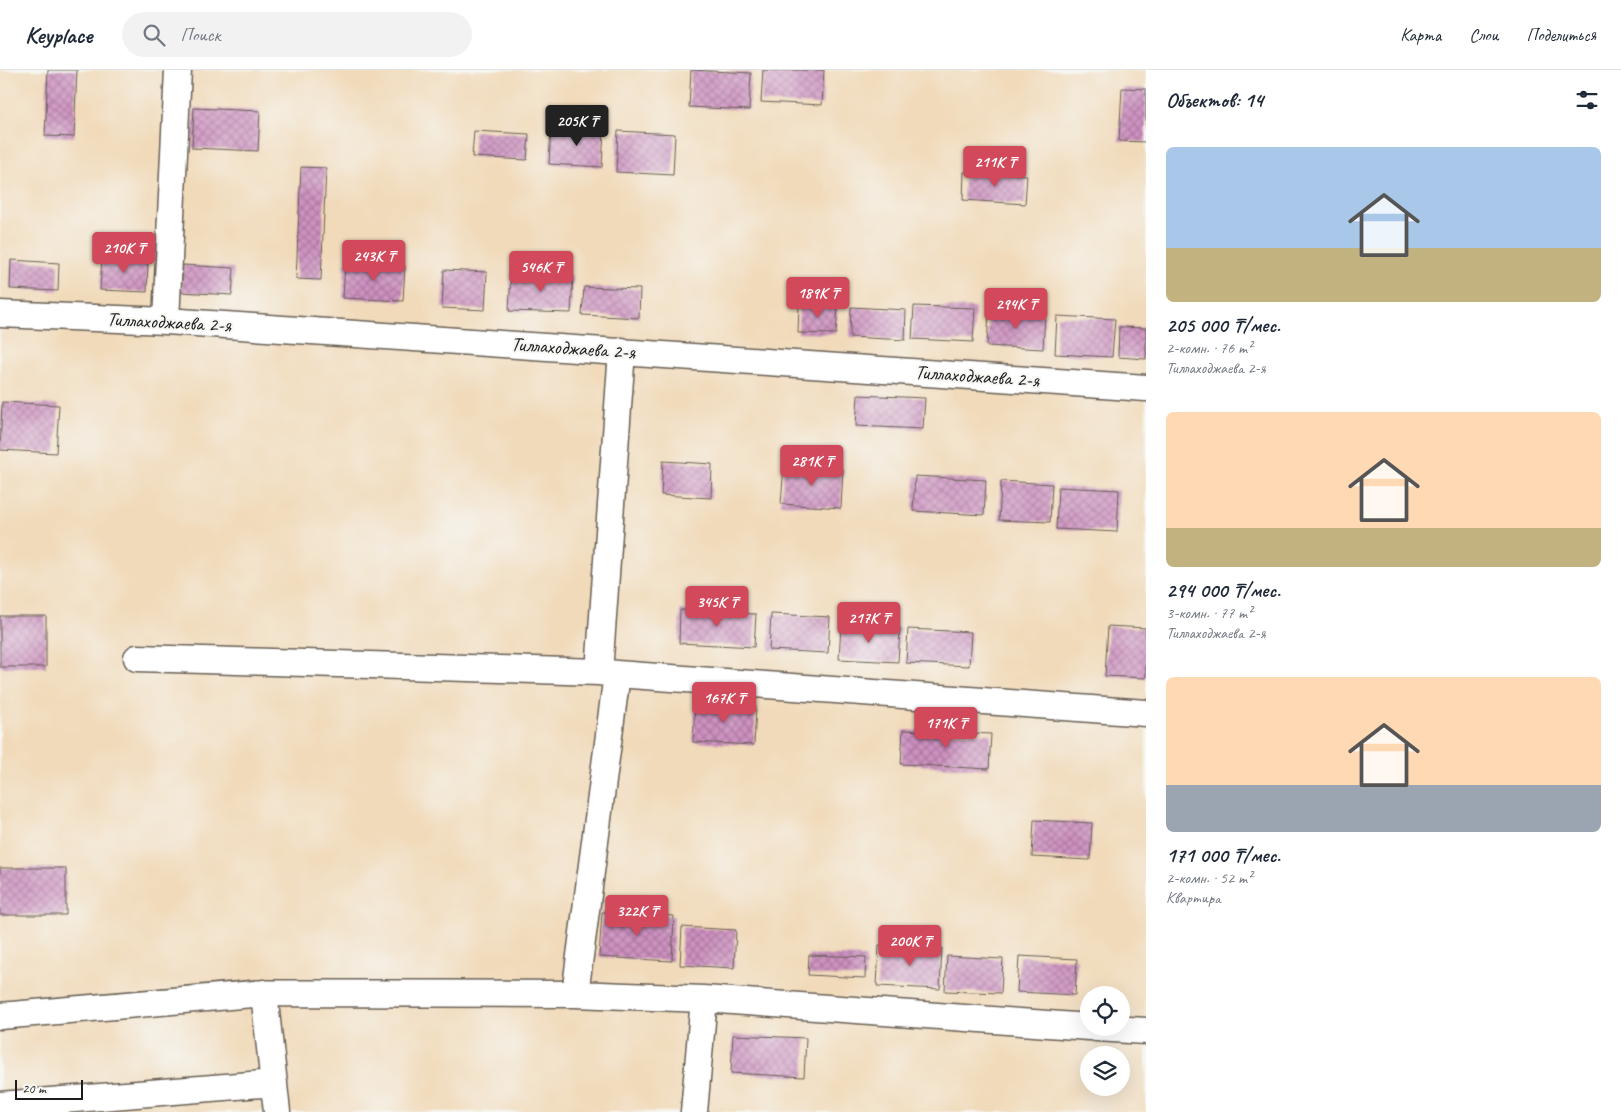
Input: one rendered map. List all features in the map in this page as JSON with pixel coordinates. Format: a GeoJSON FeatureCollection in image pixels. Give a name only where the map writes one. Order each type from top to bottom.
{"type":"FeatureCollection","features":[{"type":"Feature","properties":{"kind":"street"},"geometry":{"type":"LineString","coordinates":[[166,321],[178,70]]}},
{"type":"Feature","properties":{"kind":"street","name":"Тиллаходжаева 2-я"},"geometry":{"type":"LineString","coordinates":[[0,314],[166,321],[1146,388]]}},
{"type":"Feature","properties":{"kind":"street"},"geometry":{"type":"LineString","coordinates":[[575,994],[608,673],[622,351]]}},
{"type":"Feature","properties":{"kind":"street"},"geometry":{"type":"LineString","coordinates":[[137,658],[608,673],[1146,713]]}},
{"type":"Feature","properties":{"kind":"street"},"geometry":{"type":"LineString","coordinates":[[264,993],[276,1112]]}},
{"type":"Feature","properties":{"kind":"street"},"geometry":{"type":"LineString","coordinates":[[0,1016],[264,993],[575,994],[704,999],[1080,1026]]}},
{"type":"Feature","properties":{"kind":"street"},"geometry":{"type":"LineString","coordinates":[[694,1112],[704,999]]}},
{"type":"Feature","properties":{"kind":"street"},"geometry":{"type":"LineString","coordinates":[[1130,1030],[1146,1031]]}},
{"type":"Feature","properties":{"kind":"street"},"geometry":{"type":"LineString","coordinates":[[0,1105],[274,1083]]}},
{"type":"Feature","properties":{"kind":"building"},"geometry":{"type":"Polygon","coordinates":[[[48,70],[77,70],[74,137],[45,136],[48,70]]]}},
{"type":"Feature","properties":{"kind":"building"},"geometry":{"type":"Polygon","coordinates":[[[691,70],[751,73],[749,110],[689,107],[691,70]]]}},
{"type":"Feature","properties":{"kind":"building"},"geometry":{"type":"Polygon","coordinates":[[[763,70],[824,70],[822,105],[761,102],[763,70]]]}},
{"type":"Feature","properties":{"kind":"building"},"geometry":{"type":"Polygon","coordinates":[[[1122,88],[1146,89],[1146,142],[1119,141],[1122,88]]]}},
{"type":"Feature","properties":{"kind":"building"},"geometry":{"type":"Polygon","coordinates":[[[194,108],[260,111],[258,151],[192,148],[194,108]]]}},
{"type":"Feature","properties":{"kind":"building"},"geometry":{"type":"Polygon","coordinates":[[[551,128],[604,130],[602,167],[549,164],[551,128]]]}},
{"type":"Feature","properties":{"kind":"building"},"geometry":{"type":"Polygon","coordinates":[[[474,131],[529,134],[527,160],[472,157],[474,131]]]}},
{"type":"Feature","properties":{"kind":"building"},"geometry":{"type":"Polygon","coordinates":[[[618,131],[675,134],[673,175],[616,172],[618,131]]]}},
{"type":"Feature","properties":{"kind":"building"},"geometry":{"type":"Polygon","coordinates":[[[301,167],[326,168],[321,280],[296,279],[301,167]]]}},
{"type":"Feature","properties":{"kind":"building"},"geometry":{"type":"Polygon","coordinates":[[[964,172],[1027,175],[1025,204],[963,200],[964,172]]]}},
{"type":"Feature","properties":{"kind":"building"},"geometry":{"type":"Polygon","coordinates":[[[102,256],[148,259],[147,292],[100,290],[102,256]]]}},
{"type":"Feature","properties":{"kind":"building"},"geometry":{"type":"Polygon","coordinates":[[[11,260],[59,263],[58,291],[10,289],[11,260]]]}},
{"type":"Feature","properties":{"kind":"building"},"geometry":{"type":"Polygon","coordinates":[[[345,263],[405,266],[403,301],[343,298],[345,263]]]}},
{"type":"Feature","properties":{"kind":"building"},"geometry":{"type":"Polygon","coordinates":[[[183,265],[234,268],[232,295],[181,292],[183,265]]]}},
{"type":"Feature","properties":{"kind":"building"},"geometry":{"type":"Polygon","coordinates":[[[444,270],[487,272],[485,310],[442,308],[444,270]]]}},
{"type":"Feature","properties":{"kind":"building"},"geometry":{"type":"Polygon","coordinates":[[[511,273],[573,276],[571,313],[509,311],[511,273]]]}},
{"type":"Feature","properties":{"kind":"building"},"geometry":{"type":"Polygon","coordinates":[[[584,287],[640,289],[639,318],[582,315],[584,287]]]}},
{"type":"Feature","properties":{"kind":"building"},"geometry":{"type":"Polygon","coordinates":[[[799,304],[838,306],[836,334],[798,333],[799,304]]]}},
{"type":"Feature","properties":{"kind":"building"},"geometry":{"type":"Polygon","coordinates":[[[914,306],[975,308],[973,342],[912,339],[914,306]]]}},
{"type":"Feature","properties":{"kind":"building"},"geometry":{"type":"Polygon","coordinates":[[[851,307],[906,310],[905,340],[850,337],[851,307]]]}},
{"type":"Feature","properties":{"kind":"building"},"geometry":{"type":"Polygon","coordinates":[[[989,312],[1045,314],[1043,349],[987,346],[989,312]]]}},
{"type":"Feature","properties":{"kind":"building"},"geometry":{"type":"Polygon","coordinates":[[[1057,316],[1115,319],[1112,357],[1055,354],[1057,316]]]}},
{"type":"Feature","properties":{"kind":"building"},"geometry":{"type":"Polygon","coordinates":[[[1119,327],[1146,328],[1146,359],[1118,357],[1119,327]]]}},
{"type":"Feature","properties":{"kind":"building"},"geometry":{"type":"Polygon","coordinates":[[[858,395],[925,398],[923,429],[856,426],[858,395]]]}},
{"type":"Feature","properties":{"kind":"building"},"geometry":{"type":"Polygon","coordinates":[[[2,402],[59,405],[56,453],[0,450],[2,402]]]}},
{"type":"Feature","properties":{"kind":"building"},"geometry":{"type":"Polygon","coordinates":[[[663,461],[712,464],[711,498],[661,495],[663,461]]]}},
{"type":"Feature","properties":{"kind":"building"},"geometry":{"type":"Polygon","coordinates":[[[784,465],[843,469],[841,508],[781,504],[784,465]]]}},
{"type":"Feature","properties":{"kind":"building"},"geometry":{"type":"Polygon","coordinates":[[[915,476],[986,480],[984,515],[913,511],[915,476]]]}},
{"type":"Feature","properties":{"kind":"building"},"geometry":{"type":"Polygon","coordinates":[[[1001,481],[1052,484],[1050,522],[999,520],[1001,481]]]}},
{"type":"Feature","properties":{"kind":"building"},"geometry":{"type":"Polygon","coordinates":[[[1058,487],[1119,490],[1117,532],[1056,529],[1058,487]]]}},
{"type":"Feature","properties":{"kind":"building"},"geometry":{"type":"Polygon","coordinates":[[[680,610],[756,614],[754,647],[679,643],[680,610]]]}},
{"type":"Feature","properties":{"kind":"building"},"geometry":{"type":"Polygon","coordinates":[[[771,614],[830,617],[828,653],[769,650],[771,614]]]}},
{"type":"Feature","properties":{"kind":"building"},"geometry":{"type":"Polygon","coordinates":[[[0,616],[46,616],[46,667],[0,667],[0,616]]]}},
{"type":"Feature","properties":{"kind":"building"},"geometry":{"type":"Polygon","coordinates":[[[841,625],[900,628],[898,662],[839,659],[841,625]]]}},
{"type":"Feature","properties":{"kind":"building"},"geometry":{"type":"Polygon","coordinates":[[[1108,626],[1146,628],[1146,678],[1105,676],[1108,626]]]}},
{"type":"Feature","properties":{"kind":"building"},"geometry":{"type":"Polygon","coordinates":[[[908,629],[971,632],[969,666],[906,663],[908,629]]]}},
{"type":"Feature","properties":{"kind":"building"},"geometry":{"type":"Polygon","coordinates":[[[695,704],[756,707],[754,745],[693,742],[695,704]]]}},
{"type":"Feature","properties":{"kind":"building"},"geometry":{"type":"Polygon","coordinates":[[[903,730],[991,734],[989,769],[901,764],[903,730]]]}},
{"type":"Feature","properties":{"kind":"building"},"geometry":{"type":"Polygon","coordinates":[[[1034,820],[1092,823],[1090,860],[1032,857],[1034,820]]]}},
{"type":"Feature","properties":{"kind":"building"},"geometry":{"type":"Polygon","coordinates":[[[0,868],[66,868],[66,915],[0,915],[0,868]]]}},
{"type":"Feature","properties":{"kind":"building"},"geometry":{"type":"Polygon","coordinates":[[[602,912],[674,916],[672,961],[599,957],[602,912]]]}},
{"type":"Feature","properties":{"kind":"building"},"geometry":{"type":"Polygon","coordinates":[[[682,927],[736,930],[734,968],[680,965],[682,927]]]}},
{"type":"Feature","properties":{"kind":"building"},"geometry":{"type":"Polygon","coordinates":[[[879,945],[942,948],[940,989],[877,986],[879,945]]]}},
{"type":"Feature","properties":{"kind":"building"},"geometry":{"type":"Polygon","coordinates":[[[809,955],[866,957],[865,978],[808,975],[809,955]]]}},
{"type":"Feature","properties":{"kind":"building"},"geometry":{"type":"Polygon","coordinates":[[[947,956],[1003,959],[1001,993],[945,991],[947,956]]]}},
{"type":"Feature","properties":{"kind":"building"},"geometry":{"type":"Polygon","coordinates":[[[1019,956],[1077,959],[1075,995],[1017,992],[1019,956]]]}},
{"type":"Feature","properties":{"kind":"building"},"geometry":{"type":"Polygon","coordinates":[[[733,1035],[806,1038],[804,1077],[731,1073],[733,1035]]]}}]}
